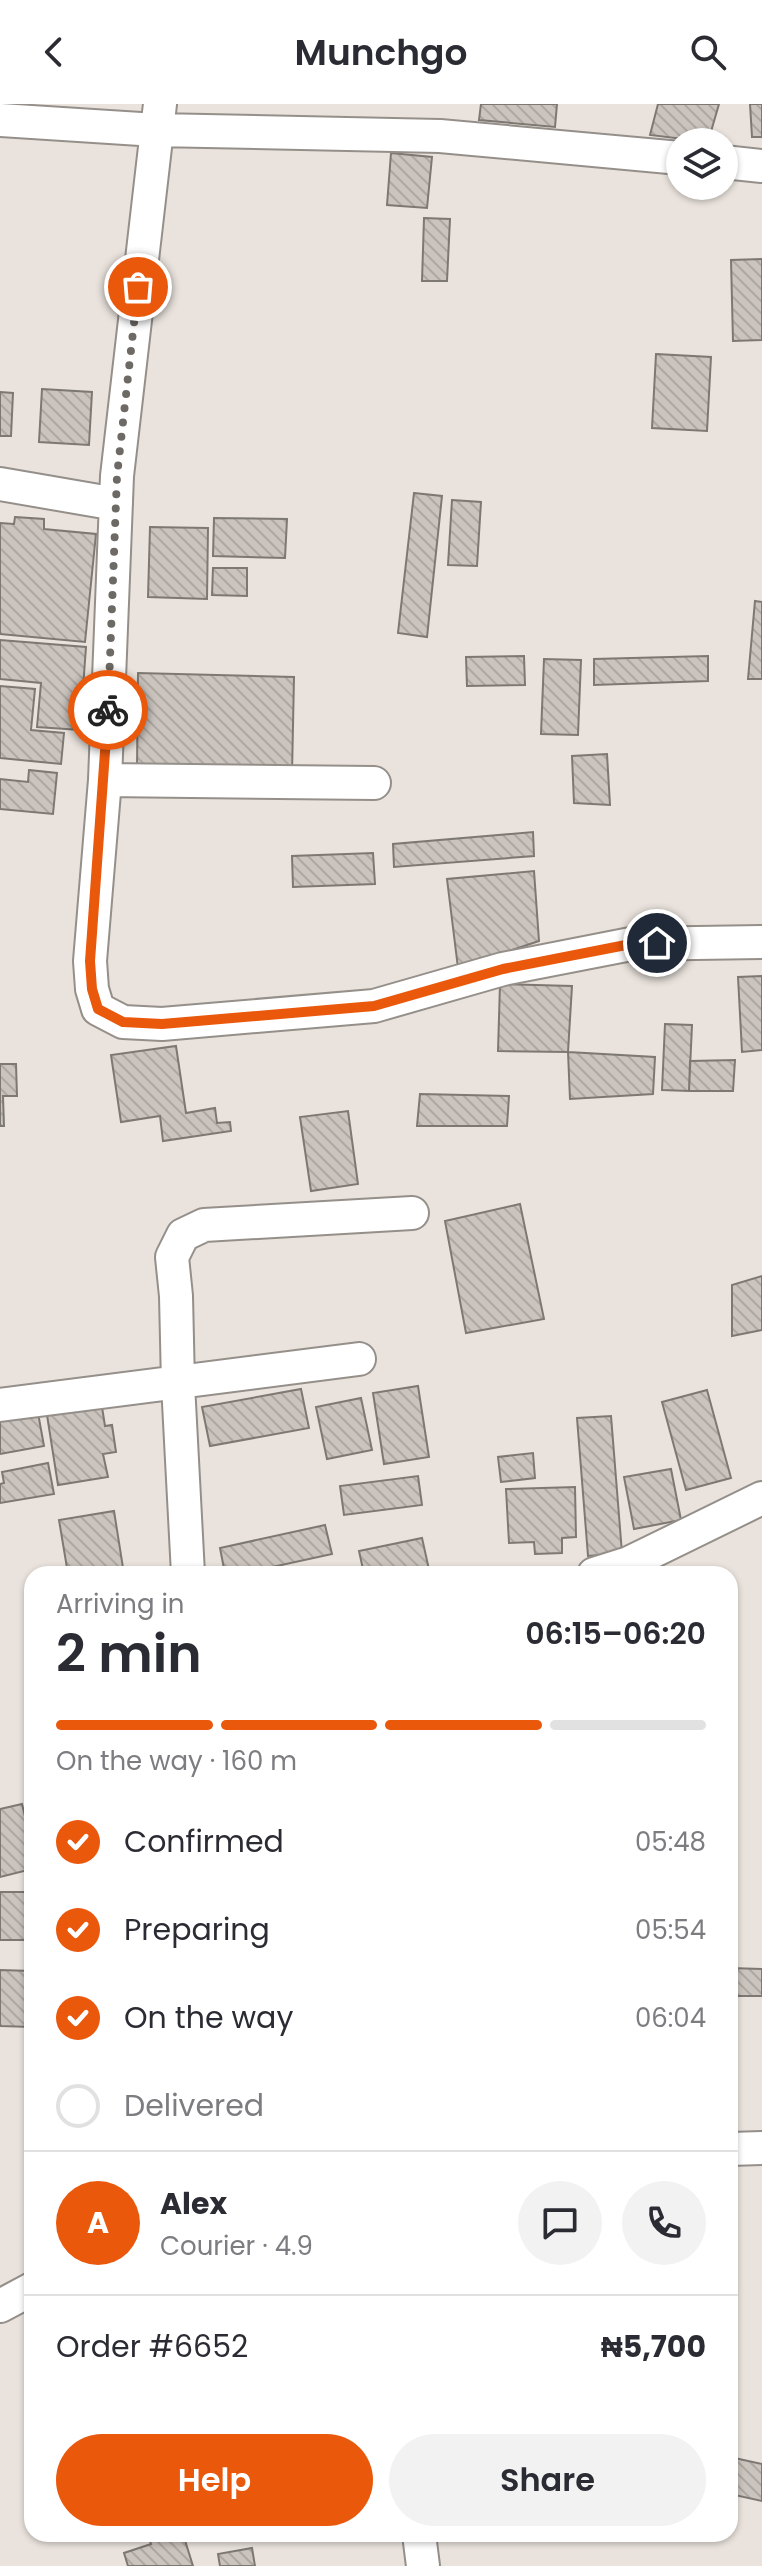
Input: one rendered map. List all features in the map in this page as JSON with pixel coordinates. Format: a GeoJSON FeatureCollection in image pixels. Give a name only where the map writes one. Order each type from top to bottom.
{"type":"FeatureCollection","features":[{"type":"Feature","properties":{"kind":"street"},"geometry":{"type":"LineString","coordinates":[[158,117],[117,476],[105,780],[90,961],[92,989],[98,1009],[123,1022],[162,1024],[374,1006],[503,969],[631,944],[762,942]]}},
{"type":"Feature","properties":{"kind":"street"},"geometry":{"type":"LineString","coordinates":[[0,120],[158,117],[440,136],[666,157]]}},
{"type":"Feature","properties":{"kind":"street"},"geometry":{"type":"LineString","coordinates":[[738,163],[762,166]]}},
{"type":"Feature","properties":{"kind":"street"},"geometry":{"type":"LineString","coordinates":[[0,484],[116,504]]}},
{"type":"Feature","properties":{"kind":"street"},"geometry":{"type":"LineString","coordinates":[[105,780],[374,783]]}},
{"type":"Feature","properties":{"kind":"street"},"geometry":{"type":"LineString","coordinates":[[188,1566],[172,1257],[183,1235],[204,1225],[412,1213]]}},
{"type":"Feature","properties":{"kind":"street"},"geometry":{"type":"LineString","coordinates":[[0,1405],[359,1359]]}},
{"type":"Feature","properties":{"kind":"street"},"geometry":{"type":"LineString","coordinates":[[619,1566],[762,1498]]}},
{"type":"Feature","properties":{"kind":"street"},"geometry":{"type":"LineString","coordinates":[[738,2149],[762,2148]]}},
{"type":"Feature","properties":{"kind":"street"},"geometry":{"type":"LineString","coordinates":[[0,2306],[24,2293]]}},
{"type":"Feature","properties":{"kind":"street"},"geometry":{"type":"LineString","coordinates":[[420,2542],[423,2566]]}},
{"type":"Feature","properties":{"kind":"building"},"geometry":{"type":"Polygon","coordinates":[[[481,104],[557,104],[555,127],[479,120],[481,104]]]}},
{"type":"Feature","properties":{"kind":"building"},"geometry":{"type":"Polygon","coordinates":[[[658,104],[719,104],[712,128],[666,128],[666,137],[650,135],[658,104]]]}},
{"type":"Feature","properties":{"kind":"building"},"geometry":{"type":"Polygon","coordinates":[[[750,104],[762,104],[762,137],[752,137],[750,104]]]}},
{"type":"Feature","properties":{"kind":"building"},"geometry":{"type":"Polygon","coordinates":[[[391,153],[432,157],[427,208],[387,205],[391,153]]]}},
{"type":"Feature","properties":{"kind":"building"},"geometry":{"type":"Polygon","coordinates":[[[424,218],[450,219],[447,281],[422,281],[424,218]]]}},
{"type":"Feature","properties":{"kind":"building"},"geometry":{"type":"Polygon","coordinates":[[[762,259],[762,340],[733,341],[731,260],[762,259]]]}},
{"type":"Feature","properties":{"kind":"building"},"geometry":{"type":"Polygon","coordinates":[[[656,354],[711,357],[707,431],[652,428],[656,354]]]}},
{"type":"Feature","properties":{"kind":"building"},"geometry":{"type":"Polygon","coordinates":[[[42,389],[92,392],[89,445],[39,442],[42,389]]]}},
{"type":"Feature","properties":{"kind":"building"},"geometry":{"type":"Polygon","coordinates":[[[0,392],[13,393],[11,436],[0,436],[0,392]]]}},
{"type":"Feature","properties":{"kind":"building"},"geometry":{"type":"Polygon","coordinates":[[[414,493],[442,496],[427,637],[398,633],[414,493]]]}},
{"type":"Feature","properties":{"kind":"building"},"geometry":{"type":"Polygon","coordinates":[[[452,500],[481,502],[477,566],[448,565],[452,500]]]}},
{"type":"Feature","properties":{"kind":"building"},"geometry":{"type":"Polygon","coordinates":[[[15,517],[44,519],[44,529],[96,534],[85,642],[0,634],[0,523],[14,524],[15,517]]]}},
{"type":"Feature","properties":{"kind":"building"},"geometry":{"type":"Polygon","coordinates":[[[214,518],[287,519],[285,558],[213,556],[214,518]]]}},
{"type":"Feature","properties":{"kind":"building"},"geometry":{"type":"Polygon","coordinates":[[[150,527],[208,528],[207,599],[148,597],[150,527]]]}},
{"type":"Feature","properties":{"kind":"building"},"geometry":{"type":"Polygon","coordinates":[[[213,568],[247,568],[247,596],[212,595],[213,568]]]}},
{"type":"Feature","properties":{"kind":"building"},"geometry":{"type":"Polygon","coordinates":[[[755,601],[762,602],[762,679],[748,679],[755,601]]]}},
{"type":"Feature","properties":{"kind":"building"},"geometry":{"type":"Polygon","coordinates":[[[0,640],[86,647],[80,730],[37,727],[41,683],[0,679],[0,640]]]}},
{"type":"Feature","properties":{"kind":"building"},"geometry":{"type":"Polygon","coordinates":[[[524,656],[525,685],[467,686],[466,657],[524,656]]]}},
{"type":"Feature","properties":{"kind":"building"},"geometry":{"type":"Polygon","coordinates":[[[708,656],[708,681],[594,685],[594,659],[708,656]]]}},
{"type":"Feature","properties":{"kind":"building"},"geometry":{"type":"Polygon","coordinates":[[[544,659],[581,660],[578,735],[541,734],[544,659]]]}},
{"type":"Feature","properties":{"kind":"building"},"geometry":{"type":"Polygon","coordinates":[[[138,673],[294,677],[292,774],[137,769],[138,673]]]}},
{"type":"Feature","properties":{"kind":"building"},"geometry":{"type":"Polygon","coordinates":[[[0,686],[35,689],[31,730],[64,733],[61,764],[0,758],[0,686]]]}},
{"type":"Feature","properties":{"kind":"building"},"geometry":{"type":"Polygon","coordinates":[[[607,754],[610,805],[574,803],[572,756],[607,754]]]}},
{"type":"Feature","properties":{"kind":"building"},"geometry":{"type":"Polygon","coordinates":[[[29,770],[57,773],[53,814],[0,809],[0,779],[28,782],[29,770]]]}},
{"type":"Feature","properties":{"kind":"building"},"geometry":{"type":"Polygon","coordinates":[[[533,832],[534,856],[394,867],[393,844],[533,832]]]}},
{"type":"Feature","properties":{"kind":"building"},"geometry":{"type":"Polygon","coordinates":[[[373,853],[375,884],[293,887],[292,856],[373,853]]]}},
{"type":"Feature","properties":{"kind":"building"},"geometry":{"type":"Polygon","coordinates":[[[534,871],[539,941],[458,968],[447,879],[534,871]]]}},
{"type":"Feature","properties":{"kind":"building"},"geometry":{"type":"Polygon","coordinates":[[[762,976],[762,1050],[742,1052],[738,977],[762,976]]]}},
{"type":"Feature","properties":{"kind":"building"},"geometry":{"type":"Polygon","coordinates":[[[500,984],[572,986],[568,1052],[498,1051],[500,984]]]}},
{"type":"Feature","properties":{"kind":"building"},"geometry":{"type":"Polygon","coordinates":[[[665,1024],[692,1025],[689,1091],[662,1090],[665,1024]]]}},
{"type":"Feature","properties":{"kind":"building"},"geometry":{"type":"Polygon","coordinates":[[[176,1046],[186,1113],[215,1108],[217,1123],[230,1122],[231,1131],[163,1141],[160,1116],[121,1122],[111,1055],[176,1046]]]}},
{"type":"Feature","properties":{"kind":"building"},"geometry":{"type":"Polygon","coordinates":[[[568,1052],[655,1057],[653,1094],[570,1099],[568,1052]]]}},
{"type":"Feature","properties":{"kind":"building"},"geometry":{"type":"Polygon","coordinates":[[[735,1060],[733,1091],[689,1091],[690,1061],[735,1060]]]}},
{"type":"Feature","properties":{"kind":"building"},"geometry":{"type":"Polygon","coordinates":[[[0,1064],[16,1064],[17,1096],[3,1096],[4,1126],[0,1126],[0,1064]]]}},
{"type":"Feature","properties":{"kind":"building"},"geometry":{"type":"Polygon","coordinates":[[[420,1094],[509,1096],[507,1126],[417,1126],[420,1094]]]}},
{"type":"Feature","properties":{"kind":"building"},"geometry":{"type":"Polygon","coordinates":[[[348,1111],[358,1184],[311,1191],[300,1117],[348,1111]]]}},
{"type":"Feature","properties":{"kind":"building"},"geometry":{"type":"Polygon","coordinates":[[[520,1204],[544,1319],[466,1333],[445,1221],[520,1204]]]}},
{"type":"Feature","properties":{"kind":"building"},"geometry":{"type":"Polygon","coordinates":[[[762,1276],[762,1330],[732,1336],[732,1285],[762,1276]]]}},
{"type":"Feature","properties":{"kind":"building"},"geometry":{"type":"Polygon","coordinates":[[[418,1386],[429,1457],[384,1464],[373,1393],[418,1386]]]}},
{"type":"Feature","properties":{"kind":"building"},"geometry":{"type":"Polygon","coordinates":[[[301,1389],[309,1428],[210,1446],[202,1407],[301,1389]]]}},
{"type":"Feature","properties":{"kind":"building"},"geometry":{"type":"Polygon","coordinates":[[[707,1390],[731,1478],[686,1490],[662,1402],[707,1390]]]}},
{"type":"Feature","properties":{"kind":"building"},"geometry":{"type":"Polygon","coordinates":[[[361,1398],[372,1450],[327,1459],[316,1407],[361,1398]]]}},
{"type":"Feature","properties":{"kind":"building"},"geometry":{"type":"Polygon","coordinates":[[[102,1407],[105,1426],[112,1425],[116,1452],[103,1454],[108,1477],[58,1485],[47,1415],[102,1407]]]}},
{"type":"Feature","properties":{"kind":"building"},"geometry":{"type":"Polygon","coordinates":[[[38,1413],[44,1446],[0,1454],[0,1419],[38,1413]]]}},
{"type":"Feature","properties":{"kind":"building"},"geometry":{"type":"Polygon","coordinates":[[[611,1416],[622,1553],[588,1556],[577,1418],[611,1416]]]}},
{"type":"Feature","properties":{"kind":"building"},"geometry":{"type":"Polygon","coordinates":[[[533,1453],[535,1478],[501,1482],[498,1457],[533,1453]]]}},
{"type":"Feature","properties":{"kind":"building"},"geometry":{"type":"Polygon","coordinates":[[[48,1463],[54,1494],[0,1503],[0,1484],[4,1483],[2,1472],[48,1463]]]}},
{"type":"Feature","properties":{"kind":"building"},"geometry":{"type":"Polygon","coordinates":[[[671,1469],[681,1520],[634,1529],[624,1477],[671,1469]]]}},
{"type":"Feature","properties":{"kind":"building"},"geometry":{"type":"Polygon","coordinates":[[[418,1476],[422,1505],[344,1515],[340,1486],[418,1476]]]}},
{"type":"Feature","properties":{"kind":"building"},"geometry":{"type":"Polygon","coordinates":[[[575,1487],[576,1537],[562,1538],[562,1553],[535,1554],[534,1542],[509,1543],[506,1489],[575,1487]]]}},
{"type":"Feature","properties":{"kind":"building"},"geometry":{"type":"Polygon","coordinates":[[[114,1511],[123,1566],[67,1566],[59,1520],[114,1511]]]}},
{"type":"Feature","properties":{"kind":"building"},"geometry":{"type":"Polygon","coordinates":[[[325,1525],[332,1554],[277,1566],[223,1566],[220,1548],[325,1525]]]}},
{"type":"Feature","properties":{"kind":"building"},"geometry":{"type":"Polygon","coordinates":[[[422,1538],[428,1566],[362,1566],[359,1551],[422,1538]]]}},
{"type":"Feature","properties":{"kind":"building"},"geometry":{"type":"Polygon","coordinates":[[[22,1804],[24,1871],[0,1877],[0,1809],[22,1804]]]}},
{"type":"Feature","properties":{"kind":"building"},"geometry":{"type":"Polygon","coordinates":[[[0,1892],[24,1892],[24,1940],[0,1940],[0,1892]]]}},
{"type":"Feature","properties":{"kind":"building"},"geometry":{"type":"Polygon","coordinates":[[[738,1968],[762,1969],[762,1996],[738,1996],[738,1968]]]}},
{"type":"Feature","properties":{"kind":"building"},"geometry":{"type":"Polygon","coordinates":[[[0,1970],[24,1971],[24,2027],[0,2026],[0,1970]]]}},
{"type":"Feature","properties":{"kind":"building"},"geometry":{"type":"Polygon","coordinates":[[[738,2459],[762,2464],[762,2501],[738,2496],[738,2459]]]}},
{"type":"Feature","properties":{"kind":"building"},"geometry":{"type":"Polygon","coordinates":[[[186,2542],[193,2566],[128,2566],[124,2553],[151,2544],[186,2542]]]}},
{"type":"Feature","properties":{"kind":"building"},"geometry":{"type":"Polygon","coordinates":[[[252,2548],[255,2566],[220,2566],[218,2554],[252,2548]]]}},
{"type":"Feature","properties":{"kind":"way so far"},"geometry":{"type":"LineString","coordinates":[[108,710],[117,476],[138,287]]}},
{"type":"Feature","properties":{"kind":"route"},"geometry":{"type":"LineString","coordinates":[[108,710],[90,961],[92,989],[98,1009],[123,1022],[162,1024],[374,1006],[503,969],[631,944],[657,943]]}}]}
